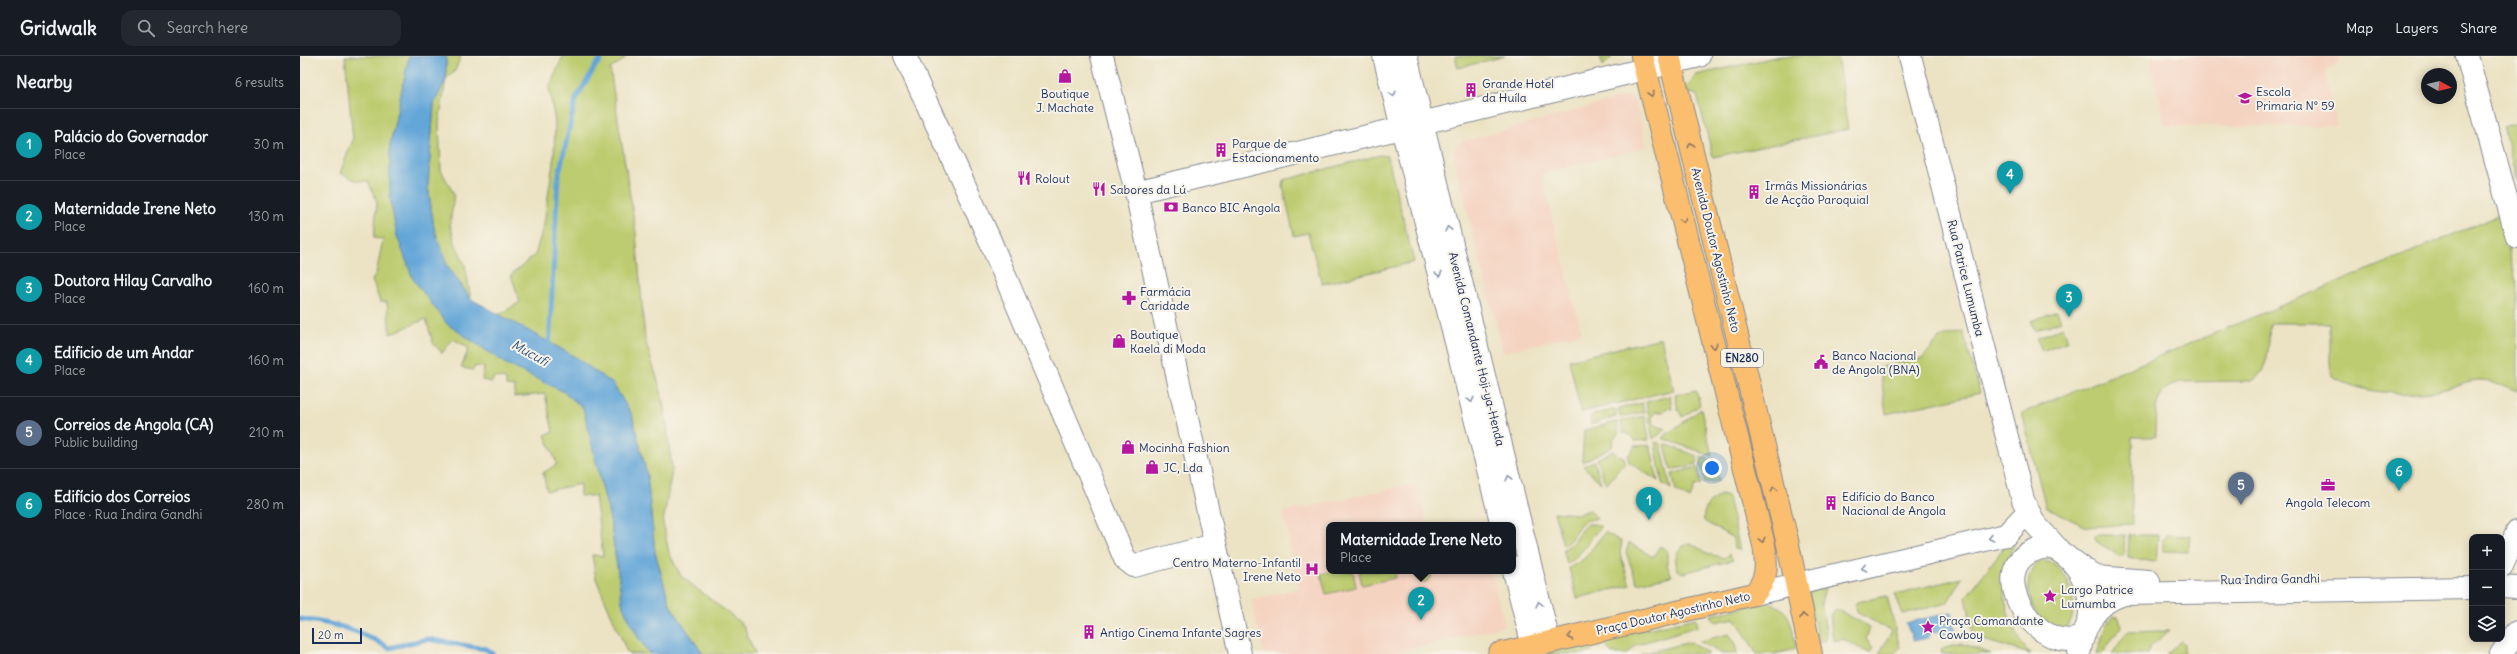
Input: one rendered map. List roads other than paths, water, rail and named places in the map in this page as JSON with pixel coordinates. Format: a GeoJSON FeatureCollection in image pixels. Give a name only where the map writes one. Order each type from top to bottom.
{"type":"FeatureCollection","features":[{"type":"Feature","properties":{"kind":"main road","name":"Avenida Doutor Agostinho Neto"},"geometry":{"type":"LineString","coordinates":[[1670,60],[1797,584],[1811,654]]}},
{"type":"Feature","properties":{"kind":"main road","name":"Avenida Doutor Agostinho Neto"},"geometry":{"type":"LineString","coordinates":[[1644,63],[1764,546],[1767,573],[1763,585],[1754,594]]}},
{"type":"Feature","properties":{"kind":"main road","name":"Praça Doutor Agostinho Neto"},"geometry":{"type":"LineString","coordinates":[[1499,654],[1754,594]]}},
{"type":"Feature","properties":{"kind":"street"},"geometry":{"type":"LineString","coordinates":[[905,56],[988,236],[1125,559],[1134,566],[1214,545]]}},
{"type":"Feature","properties":{"kind":"street"},"geometry":{"type":"LineString","coordinates":[[1102,56],[1136,192],[1214,545],[1240,654]]}},
{"type":"Feature","properties":{"kind":"street","name":"Avenida Comandante Hoji-ya-Henda"},"geometry":{"type":"LineString","coordinates":[[1384,56],[1412,126],[1511,522]]}},
{"type":"Feature","properties":{"kind":"street","name":"Avenida Comandante Hoji-ya-Henda"},"geometry":{"type":"LineString","coordinates":[[1406,56],[1412,126],[1501,522]]}},
{"type":"Feature","properties":{"kind":"street"},"geometry":{"type":"LineString","coordinates":[[1136,192],[1412,126],[1644,63],[1699,56]]}},
{"type":"Feature","properties":{"kind":"street","name":"Rua Patrice Lumumba"},"geometry":{"type":"LineString","coordinates":[[1910,56],[2022,509],[2016,569]]}},
{"type":"Feature","properties":{"kind":"street"},"geometry":{"type":"LineString","coordinates":[[2467,56],[2517,237]]}},
{"type":"Feature","properties":{"kind":"street"},"geometry":{"type":"LineString","coordinates":[[1797,584],[2006,534],[2017,525],[2022,509]]}},
{"type":"Feature","properties":{"kind":"street","name":"Rua Patrice Lumumba"},"geometry":{"type":"LineString","coordinates":[[2022,509],[2065,555]]}},
{"type":"Feature","properties":{"kind":"street"},"geometry":{"type":"LineString","coordinates":[[2505,559],[2517,532]]}},
{"type":"Feature","properties":{"kind":"street","name":"Avenida Comandante Hoji-ya-Henda"},"geometry":{"type":"LineString","coordinates":[[1516,544],[1541,644]]}},
{"type":"Feature","properties":{"kind":"street"},"geometry":{"type":"LineString","coordinates":[[2079,654],[2086,628],[2089,610],[2087,587],[2065,555],[2037,548],[2021,560],[2016,569],[2014,592],[2023,624],[2039,642],[2050,651],[2071,644],[2080,637],[2086,628]]}},
{"type":"Feature","properties":{"kind":"street","name":"Rua Indira Gandhi"},"geometry":{"type":"LineString","coordinates":[[2065,555],[2095,577],[2154,581],[2469,574]]}},
{"type":"Feature","properties":{"kind":"street"},"geometry":{"type":"LineString","coordinates":[[2505,573],[2517,571]]}},
{"type":"Feature","properties":{"kind":"street"},"geometry":{"type":"LineString","coordinates":[[1516,574],[1541,644]]}},
{"type":"Feature","properties":{"kind":"street","name":"Praça Doutor Agostinho Neto"},"geometry":{"type":"LineString","coordinates":[[1754,594],[1797,584]]}},
{"type":"Feature","properties":{"kind":"street"},"geometry":{"type":"LineString","coordinates":[[2505,587],[2517,588]]}},
{"type":"Feature","properties":{"kind":"street","name":"Rua Indira Gandhi"},"geometry":{"type":"LineString","coordinates":[[2086,628],[2102,604],[2124,594],[2469,588]]}},
{"type":"Feature","properties":{"kind":"street"},"geometry":{"type":"LineString","coordinates":[[2501,654],[2517,632]]}},
{"type":"Feature","properties":{"kind":"water","name":"Mucufi"},"geometry":{"type":"Polygon","coordinates":[[[409,56],[446,56],[446,79],[434,104],[428,186],[434,228],[447,265],[471,299],[572,355],[613,384],[632,415],[647,475],[655,552],[670,605],[703,654],[650,654],[639,639],[623,607],[610,519],[583,408],[564,392],[506,364],[447,324],[413,279],[397,236],[390,198],[390,145],[409,56]]]}},
{"type":"Feature","properties":{"kind":"water"},"geometry":{"type":"Polygon","coordinates":[[[1952,612],[1956,631],[1941,635],[1939,631],[1928,634],[1928,638],[1913,641],[1906,623],[1952,612]]]}},
{"type":"Feature","properties":{"kind":"waterway","name":"Mucufi"},"geometry":{"type":"LineString","coordinates":[[549,350],[558,178],[576,99],[596,65],[604,56]]}},
{"type":"Feature","properties":{"kind":"waterway"},"geometry":{"type":"LineString","coordinates":[[300,619],[346,628],[367,636],[389,648],[427,639],[486,649],[493,654]]}},
{"type":"Feature","properties":{"kind":"place","name":"Boutique J. Machate"},"geometry":{"type":"Point","coordinates":[1065,76]}},
{"type":"Feature","properties":{"kind":"place","name":"Grande Hotel da Huíla"},"geometry":{"type":"Point","coordinates":[1471,90]}},
{"type":"Feature","properties":{"kind":"place","name":"Escola Primaria Nº 59"},"geometry":{"type":"Point","coordinates":[2245,98]}},
{"type":"Feature","properties":{"kind":"place","name":"Parque de Estacionamento"},"geometry":{"type":"Point","coordinates":[1221,150]}},
{"type":"Feature","properties":{"kind":"place","name":"Rolout"},"geometry":{"type":"Point","coordinates":[1024,178]}},
{"type":"Feature","properties":{"kind":"place","name":"Sabores da Lú"},"geometry":{"type":"Point","coordinates":[1099,189]}},
{"type":"Feature","properties":{"kind":"place","name":"Irmãs Missionárias de Acção Paroquial"},"geometry":{"type":"Point","coordinates":[1754,192]}},
{"type":"Feature","properties":{"kind":"place","name":"Edificio de um Andar"},"geometry":{"type":"Point","coordinates":[2010,194]}},
{"type":"Feature","properties":{"kind":"place","name":"Banco BIC Angola"},"geometry":{"type":"Point","coordinates":[1171,207]}},
{"type":"Feature","properties":{"kind":"place","name":"Farmácia Caridade"},"geometry":{"type":"Point","coordinates":[1129,298]}},
{"type":"Feature","properties":{"kind":"place","name":"Doutora Hilay Carvalho"},"geometry":{"type":"Point","coordinates":[2069,317]}},
{"type":"Feature","properties":{"kind":"place","name":"Boutique Kaela di Moda"},"geometry":{"type":"Point","coordinates":[1119,341]}},
{"type":"Feature","properties":{"kind":"place","name":"Banco Nacional de Angola (BNA)"},"geometry":{"type":"Point","coordinates":[1821,362]}},
{"type":"Feature","properties":{"kind":"place","name":"Mocinha Fashion"},"geometry":{"type":"Point","coordinates":[1128,447]}},
{"type":"Feature","properties":{"kind":"place","name":"JC, Lda"},"geometry":{"type":"Point","coordinates":[1152,467]}},
{"type":"Feature","properties":{"kind":"place","name":"Angola Telecom"},"geometry":{"type":"Point","coordinates":[2328,485]}},
{"type":"Feature","properties":{"kind":"place","name":"Edifício dos Correios"},"geometry":{"type":"Point","coordinates":[2399,491]}},
{"type":"Feature","properties":{"kind":"place","name":"Edifício do Banco Nacional de Angola"},"geometry":{"type":"Point","coordinates":[1831,503]}},
{"type":"Feature","properties":{"kind":"place","name":"Correios de Angola (CA)"},"geometry":{"type":"Point","coordinates":[2241,505]}},
{"type":"Feature","properties":{"kind":"place","name":"Palácio do Governador"},"geometry":{"type":"Point","coordinates":[1649,520]}},
{"type":"Feature","properties":{"kind":"place","name":"Centro Materno-Infantil Irene Neto"},"geometry":{"type":"Point","coordinates":[1312,569]}},
{"type":"Feature","properties":{"kind":"place","name":"Largo Patrice Lumumba"},"geometry":{"type":"Point","coordinates":[2050,596]}},
{"type":"Feature","properties":{"kind":"place","name":"Maternidade Irene Neto"},"geometry":{"type":"Point","coordinates":[1421,620]}},
{"type":"Feature","properties":{"kind":"place","name":"Praça Comandante Cowboy"},"geometry":{"type":"Point","coordinates":[1928,627]}},
{"type":"Feature","properties":{"kind":"place","name":"Antigo Cinema Infante Sagres"},"geometry":{"type":"Point","coordinates":[1089,632]}}]}
